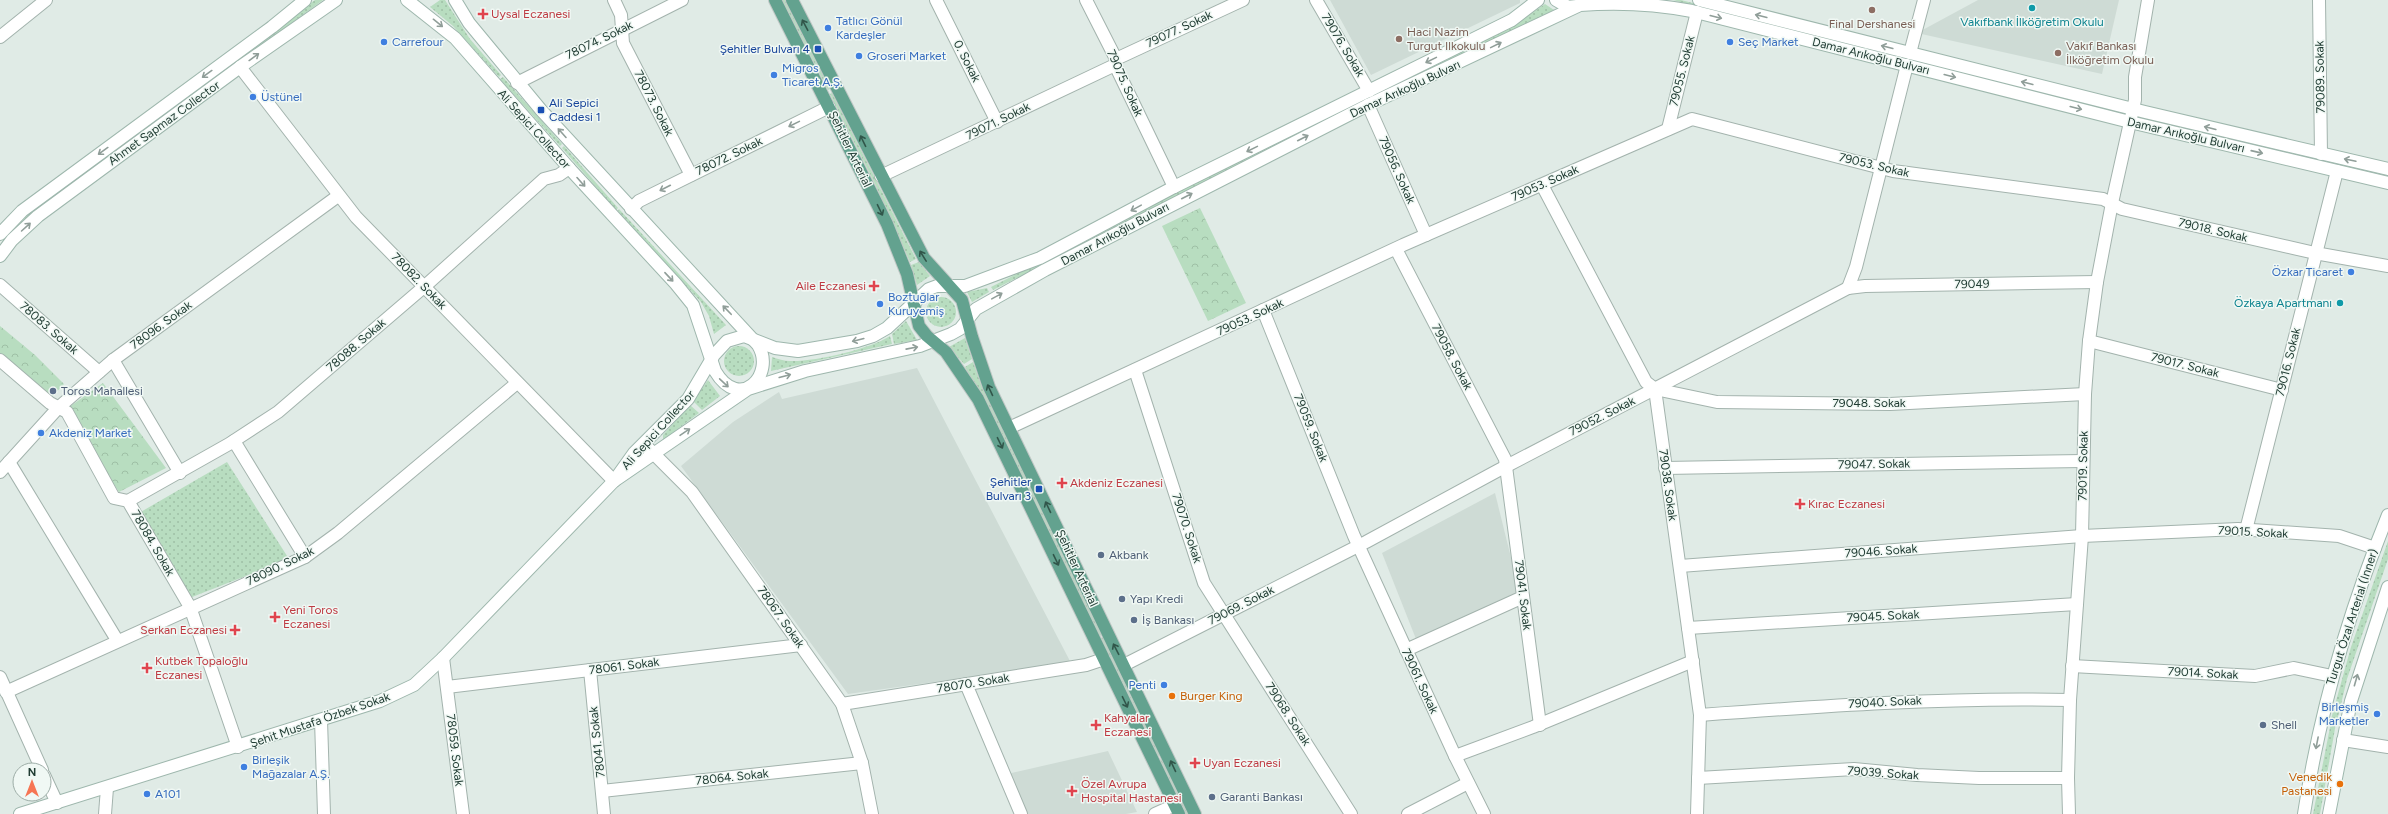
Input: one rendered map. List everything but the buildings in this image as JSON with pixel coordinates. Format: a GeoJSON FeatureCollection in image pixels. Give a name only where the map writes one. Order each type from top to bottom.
{"type":"FeatureCollection","features":[{"type":"Feature","properties":{"kind":"main road","name":"Şehitler Arterial"},"geometry":{"type":"LineString","coordinates":[[775,0],[829,106],[895,244],[907,274],[912,303]]}},
{"type":"Feature","properties":{"kind":"main road","name":"Şehitler Arterial"},"geometry":{"type":"LineString","coordinates":[[796,1],[881,176],[924,258],[949,285]]}},
{"type":"Feature","properties":{"kind":"main road"},"geometry":{"type":"LineString","coordinates":[[949,285],[962,300],[967,320]]}},
{"type":"Feature","properties":{"kind":"main road"},"geometry":{"type":"LineString","coordinates":[[912,303],[918,326],[933,341]]}},
{"type":"Feature","properties":{"kind":"main road","name":"Şehitler Arterial"},"geometry":{"type":"LineString","coordinates":[[967,320],[984,376],[1195,814]]}},
{"type":"Feature","properties":{"kind":"main road","name":"Şehitler Arterial"},"geometry":{"type":"LineString","coordinates":[[933,341],[946,352],[978,399],[1177,809]]}},
{"type":"Feature","properties":{"kind":"street"},"geometry":{"type":"LineString","coordinates":[[0,37],[46,0]]}},
{"type":"Feature","properties":{"kind":"street","name":"Ahmet Sapmaz Collector"},"geometry":{"type":"LineString","coordinates":[[0,234],[22,211],[272,27],[305,0]]}},
{"type":"Feature","properties":{"kind":"street","name":"Ahmet Sapmaz Collector"},"geometry":{"type":"LineString","coordinates":[[0,256],[12,240],[38,216],[240,67],[336,0]]}},
{"type":"Feature","properties":{"kind":"street","name":"Ali Sepici Collector"},"geometry":{"type":"LineString","coordinates":[[407,0],[455,38],[569,168],[693,305],[712,361],[688,399],[648,449],[614,481]]}},
{"type":"Feature","properties":{"kind":"street","name":"Ali Sepici Collector"},"geometry":{"type":"LineString","coordinates":[[455,0],[469,23],[518,83],[631,208],[753,339],[786,351],[798,351],[857,341],[873,336],[887,328],[912,303]]}},
{"type":"Feature","properties":{"kind":"street","name":"78073. Sokak"},"geometry":{"type":"LineString","coordinates":[[614,0],[621,15],[623,43],[691,175]]}},
{"type":"Feature","properties":{"kind":"street","name":"78074. Sokak"},"geometry":{"type":"LineString","coordinates":[[518,83],[682,0]]}},
{"type":"Feature","properties":{"kind":"street","name":"0. Sokak"},"geometry":{"type":"LineString","coordinates":[[936,0],[997,122]]}},
{"type":"Feature","properties":{"kind":"street","name":"79075. Sokak"},"geometry":{"type":"LineString","coordinates":[[1086,0],[1174,187]]}},
{"type":"Feature","properties":{"kind":"street","name":"79077. Sokak"},"geometry":{"type":"LineString","coordinates":[[1115,62],[1243,0]]}},
{"type":"Feature","properties":{"kind":"street","name":"79076. Sokak"},"geometry":{"type":"LineString","coordinates":[[1316,0],[1369,91]]}},
{"type":"Feature","properties":{"kind":"street","name":"Damar Arıkoğlu Bulvarı"},"geometry":{"type":"LineString","coordinates":[[949,285],[965,286],[979,282],[1040,258],[1174,187],[1512,20],[1538,0]]}},
{"type":"Feature","properties":{"kind":"street"},"geometry":{"type":"LineString","coordinates":[[1556,0],[1568,7],[1583,2]]}},
{"type":"Feature","properties":{"kind":"street","name":"Damar Arıkoğlu Bulvarı"},"geometry":{"type":"LineString","coordinates":[[1699,0],[2133,109],[2388,169]]}},
{"type":"Feature","properties":{"kind":"street"},"geometry":{"type":"LineString","coordinates":[[1910,53],[1924,0]]}},
{"type":"Feature","properties":{"kind":"street","name":"79019. Sokak"},"geometry":{"type":"LineString","coordinates":[[2069,814],[2068,778],[2070,700],[2082,536],[2085,394],[2089,341],[2097,282],[2112,204],[2133,109],[2135,77],[2148,0]]}},
{"type":"Feature","properties":{"kind":"street","name":"79089. Sokak"},"geometry":{"type":"LineString","coordinates":[[2319,0],[2321,154]]}},
{"type":"Feature","properties":{"kind":"street","name":"Damar Arıkoğlu Bulvarı"},"geometry":{"type":"LineString","coordinates":[[967,320],[976,309],[988,301],[1045,270],[1368,106],[1583,2],[1662,6],[1697,12],[2130,122],[2388,183]]}},
{"type":"Feature","properties":{"kind":"street","name":"79055. Sokak"},"geometry":{"type":"LineString","coordinates":[[1668,129],[1697,12]]}},
{"type":"Feature","properties":{"kind":"street","name":"79071. Sokak"},"geometry":{"type":"LineString","coordinates":[[881,176],[997,122],[1115,62]]}},
{"type":"Feature","properties":{"kind":"street"},"geometry":{"type":"LineString","coordinates":[[1848,288],[1856,267],[1907,65]]}},
{"type":"Feature","properties":{"kind":"street","name":"78082. Sokak"},"geometry":{"type":"LineString","coordinates":[[240,67],[338,196],[614,481]]}},
{"type":"Feature","properties":{"kind":"street","name":"78072. Sokak"},"geometry":{"type":"LineString","coordinates":[[631,208],[639,201],[829,106]]}},
{"type":"Feature","properties":{"kind":"street","name":"79056. Sokak"},"geometry":{"type":"LineString","coordinates":[[1368,106],[1426,235]]}},
{"type":"Feature","properties":{"kind":"street","name":"79053. Sokak"},"geometry":{"type":"LineString","coordinates":[[1008,428],[1426,235],[1692,119],[1882,168],[2103,199],[2112,204]]}},
{"type":"Feature","properties":{"kind":"street","name":"78088. Sokak"},"geometry":{"type":"LineString","coordinates":[[128,501],[180,473],[234,441],[278,412],[425,286],[544,179],[559,174],[569,168]]}},
{"type":"Feature","properties":{"kind":"street","name":"79016. Sokak"},"geometry":{"type":"LineString","coordinates":[[2246,530],[2337,171]]}},
{"type":"Feature","properties":{"kind":"street"},"geometry":{"type":"LineString","coordinates":[[1542,185],[1646,382],[1655,389]]}},
{"type":"Feature","properties":{"kind":"street","name":"78096. Sokak"},"geometry":{"type":"LineString","coordinates":[[0,472],[58,408],[113,360],[338,196]]}},
{"type":"Feature","properties":{"kind":"street","name":"79018. Sokak"},"geometry":{"type":"LineString","coordinates":[[2112,204],[2122,209],[2315,253],[2388,266]]}},
{"type":"Feature","properties":{"kind":"street","name":"79058. Sokak"},"geometry":{"type":"LineString","coordinates":[[1396,249],[1505,459],[1506,466]]}},
{"type":"Feature","properties":{"kind":"street","name":"79049"},"geometry":{"type":"LineString","coordinates":[[1848,288],[1873,286],[2097,282]]}},
{"type":"Feature","properties":{"kind":"street","name":"78083. Sokak"},"geometry":{"type":"LineString","coordinates":[[0,285],[99,372]]}},
{"type":"Feature","properties":{"kind":"street"},"geometry":{"type":"LineString","coordinates":[[912,303],[929,289],[937,286],[949,285]]}},
{"type":"Feature","properties":{"kind":"street","name":"79052. Sokak"},"geometry":{"type":"LineString","coordinates":[[1358,546],[1506,466],[1848,288]]}},
{"type":"Feature","properties":{"kind":"street","name":"79059. Sokak"},"geometry":{"type":"LineString","coordinates":[[1264,310],[1358,546]]}},
{"type":"Feature","properties":{"kind":"street"},"geometry":{"type":"LineString","coordinates":[[933,341],[952,334],[960,329],[967,320]]}},
{"type":"Feature","properties":{"kind":"street"},"geometry":{"type":"LineString","coordinates":[[744,336],[753,339],[762,350],[763,366],[755,382],[748,389],[737,390],[729,388],[721,381],[712,361],[719,348],[727,341],[744,336]]}},
{"type":"Feature","properties":{"kind":"street","name":"Ali Sepici Collector"},"geometry":{"type":"LineString","coordinates":[[648,449],[748,389],[805,371],[933,341]]}},
{"type":"Feature","properties":{"kind":"street","name":"79017. Sokak"},"geometry":{"type":"LineString","coordinates":[[2089,341],[2282,390]]}},
{"type":"Feature","properties":{"kind":"street","name":"78084. Sokak"},"geometry":{"type":"LineString","coordinates":[[0,360],[58,408],[67,412],[114,498],[128,501],[190,607],[238,747]]}},
{"type":"Feature","properties":{"kind":"street"},"geometry":{"type":"LineString","coordinates":[[113,360],[180,473]]}},
{"type":"Feature","properties":{"kind":"street","name":"79070. Sokak"},"geometry":{"type":"LineString","coordinates":[[1135,370],[1204,583],[1224,614]]}},
{"type":"Feature","properties":{"kind":"street","name":"78090. Sokak"},"geometry":{"type":"LineString","coordinates":[[6,692],[190,607],[305,557],[338,533],[517,382]]}},
{"type":"Feature","properties":{"kind":"street","name":"79048. Sokak"},"geometry":{"type":"LineString","coordinates":[[1655,389],[1717,402],[1890,404],[2085,394]]}},
{"type":"Feature","properties":{"kind":"street","name":"79038. Sokak"},"geometry":{"type":"LineString","coordinates":[[1655,389],[1700,715],[1697,814]]}},
{"type":"Feature","properties":{"kind":"street"},"geometry":{"type":"LineString","coordinates":[[234,441],[305,557]]}},
{"type":"Feature","properties":{"kind":"street","name":"78067. Sokak"},"geometry":{"type":"LineString","coordinates":[[648,449],[692,492],[842,704],[862,763],[872,814]]}},
{"type":"Feature","properties":{"kind":"street","name":"79047. Sokak"},"geometry":{"type":"LineString","coordinates":[[1665,468],[2083,461]]}},
{"type":"Feature","properties":{"kind":"street"},"geometry":{"type":"LineString","coordinates":[[9,462],[117,640]]}},
{"type":"Feature","properties":{"kind":"street","name":"79041. Sokak"},"geometry":{"type":"LineString","coordinates":[[1506,466],[1540,724]]}},
{"type":"Feature","properties":{"kind":"street","name":"Şehit Mustafa Özbek Sokak"},"geometry":{"type":"LineString","coordinates":[[17,814],[238,747],[380,701],[414,685],[443,658],[614,481]]}},
{"type":"Feature","properties":{"kind":"street","name":"Turgut Özal Arterial (Inner)"},"geometry":{"type":"LineString","coordinates":[[2304,814],[2314,757],[2332,676],[2375,548],[2388,515]]}},
{"type":"Feature","properties":{"kind":"street","name":"79015. Sokak"},"geometry":{"type":"LineString","coordinates":[[2082,536],[2246,530],[2339,536],[2375,548]]}},
{"type":"Feature","properties":{"kind":"street","name":"79046. Sokak"},"geometry":{"type":"LineString","coordinates":[[1680,566],[2082,536]]}},
{"type":"Feature","properties":{"kind":"street","name":"79069. Sokak"},"geometry":{"type":"LineString","coordinates":[[1124,665],[1358,546]]}},
{"type":"Feature","properties":{"kind":"street","name":"79061. Sokak"},"geometry":{"type":"LineString","coordinates":[[1358,546],[1455,756],[1484,814]]}},
{"type":"Feature","properties":{"kind":"street","name":"Turgut Özal Arterial (Inner)"},"geometry":{"type":"LineString","coordinates":[[2329,814],[2357,677],[2388,587]]}},
{"type":"Feature","properties":{"kind":"street"},"geometry":{"type":"LineString","coordinates":[[1406,650],[1523,597]]}},
{"type":"Feature","properties":{"kind":"street","name":"79045. Sokak"},"geometry":{"type":"LineString","coordinates":[[1688,628],[2077,604]]}},
{"type":"Feature","properties":{"kind":"street","name":"79068. Sokak"},"geometry":{"type":"LineString","coordinates":[[1224,614],[1351,814]]}},
{"type":"Feature","properties":{"kind":"street","name":"78061. Sokak"},"geometry":{"type":"LineString","coordinates":[[447,687],[801,645]]}},
{"type":"Feature","properties":{"kind":"street","name":"78059. Sokak"},"geometry":{"type":"LineString","coordinates":[[443,658],[463,814]]}},
{"type":"Feature","properties":{"kind":"street","name":"78070. Sokak"},"geometry":{"type":"LineString","coordinates":[[842,704],[1086,665],[1104,659]]}},
{"type":"Feature","properties":{"kind":"street"},"geometry":{"type":"LineString","coordinates":[[1455,756],[1540,724],[1693,661]]}},
{"type":"Feature","properties":{"kind":"street","name":"79014. Sokak"},"geometry":{"type":"LineString","coordinates":[[2072,666],[2255,676],[2294,668],[2332,676]]}},
{"type":"Feature","properties":{"kind":"street","name":"78041. Sokak"},"geometry":{"type":"LineString","coordinates":[[590,670],[604,814]]}},
{"type":"Feature","properties":{"kind":"street"},"geometry":{"type":"LineString","coordinates":[[0,677],[38,762]]}},
{"type":"Feature","properties":{"kind":"street"},"geometry":{"type":"LineString","coordinates":[[966,684],[1021,814]]}},
{"type":"Feature","properties":{"kind":"street","name":"79040. Sokak"},"geometry":{"type":"LineString","coordinates":[[1700,715],[1846,704],[1957,699],[2070,700]]}},
{"type":"Feature","properties":{"kind":"street"},"geometry":{"type":"LineString","coordinates":[[321,720],[324,814]]}},
{"type":"Feature","properties":{"kind":"street"},"geometry":{"type":"LineString","coordinates":[[2343,740],[2388,748]]}},
{"type":"Feature","properties":{"kind":"street","name":"78064. Sokak"},"geometry":{"type":"LineString","coordinates":[[602,791],[862,763]]}},
{"type":"Feature","properties":{"kind":"street","name":"79039. Sokak"},"geometry":{"type":"LineString","coordinates":[[1698,778],[1854,769],[1940,776],[2068,778]]}},
{"type":"Feature","properties":{"kind":"street"},"geometry":{"type":"LineString","coordinates":[[1414,813],[1468,783]]}},
{"type":"Feature","properties":{"kind":"street"},"geometry":{"type":"LineString","coordinates":[[105,814],[106,788]]}},
{"type":"Feature","properties":{"kind":"street"},"geometry":{"type":"LineString","coordinates":[[52,794],[56,803]]}},
{"type":"Feature","properties":{"kind":"street"},"geometry":{"type":"LineString","coordinates":[[1156,814],[1177,809]]}},
{"type":"Feature","properties":{"kind":"shaded area","name":"Haci Nazim Turgut Ilkokulu"},"geometry":{"type":"Polygon","coordinates":[[[1330,0],[1520,0],[1520,3],[1371,75],[1330,0]]]}},
{"type":"Feature","properties":{"kind":"shaded area","name":"Vakıf Bankası İlköğretim Okulu"},"geometry":{"type":"Polygon","coordinates":[[[1978,0],[2119,0],[2102,74],[1917,33],[1978,0]]]}},
{"type":"Feature","properties":{"kind":"shaded area"},"geometry":{"type":"Polygon","coordinates":[[[917,368],[1071,663],[848,694],[681,466],[733,422],[779,392],[782,399],[917,368]]]}},
{"type":"Feature","properties":{"kind":"shaded area"},"geometry":{"type":"Polygon","coordinates":[[[1495,493],[1520,594],[1416,639],[1382,553],[1495,493]]]}},
{"type":"Feature","properties":{"kind":"shaded area","name":"Özel Avrupa Hospital Hastanesi"},"geometry":{"type":"Polygon","coordinates":[[[1108,751],[1137,812],[1126,814],[1028,814],[1007,774],[1108,751]]]}},
{"type":"Feature","properties":{"kind":"green space"},"geometry":{"type":"Polygon","coordinates":[[[315,0],[323,0],[37,209],[0,247],[4,238],[36,207],[315,0]]]}},
{"type":"Feature","properties":{"kind":"green space"},"geometry":{"type":"Polygon","coordinates":[[[440,0],[445,0],[470,39],[501,75],[499,77],[453,26],[430,7],[440,0]]]}},
{"type":"Feature","properties":{"kind":"green space"},"geometry":{"type":"Polygon","coordinates":[[[782,0],[785,0],[830,89],[828,90],[782,0]]]}},
{"type":"Feature","properties":{"kind":"green space"},"geometry":{"type":"Polygon","coordinates":[[[1673,0],[1681,0],[2118,113],[1673,0]]]}},
{"type":"Feature","properties":{"kind":"green space"},"geometry":{"type":"Polygon","coordinates":[[[1545,4],[1554,10],[1332,117],[993,290],[991,287],[1330,114],[1509,29],[1545,4]]]}},
{"type":"Feature","properties":{"kind":"green space"},"geometry":{"type":"Polygon","coordinates":[[[503,77],[562,144],[560,146],[500,79],[503,77]]]}},
{"type":"Feature","properties":{"kind":"green space"},"geometry":{"type":"Polygon","coordinates":[[[832,93],[916,259],[910,262],[875,184],[830,94],[832,93]]]}},
{"type":"Feature","properties":{"kind":"green space"},"geometry":{"type":"Polygon","coordinates":[[[2141,118],[2388,174],[2388,176],[2141,118]]]}},
{"type":"Feature","properties":{"kind":"green space"},"geometry":{"type":"Polygon","coordinates":[[[564,146],[618,208],[616,210],[562,148],[564,146]]]}},
{"type":"Feature","properties":{"kind":"green space"},"geometry":{"type":"Polygon","coordinates":[[[1200,208],[1246,303],[1208,321],[1162,226],[1200,208]]]}},
{"type":"Feature","properties":{"kind":"green space"},"geometry":{"type":"Polygon","coordinates":[[[619,209],[726,325],[714,334],[709,316],[701,302],[618,211],[619,209]]]}},
{"type":"Feature","properties":{"kind":"green space"},"geometry":{"type":"Polygon","coordinates":[[[919,262],[930,276],[917,285],[911,265],[919,262]]]}},
{"type":"Feature","properties":{"kind":"green space"},"geometry":{"type":"Polygon","coordinates":[[[987,288],[989,292],[972,302],[967,292],[987,288]]]}},
{"type":"Feature","properties":{"kind":"green space"},"geometry":{"type":"Polygon","coordinates":[[[941,297],[947,298],[955,306],[955,318],[947,326],[941,327],[935,326],[927,318],[926,312],[927,306],[935,298],[941,297]]]}},
{"type":"Feature","properties":{"kind":"green space"},"geometry":{"type":"Polygon","coordinates":[[[906,321],[917,340],[894,344],[892,334],[906,321]]]}},
{"type":"Feature","properties":{"kind":"green space"},"geometry":{"type":"Polygon","coordinates":[[[0,326],[35,355],[64,384],[49,400],[0,353],[0,326]]]}},
{"type":"Feature","properties":{"kind":"green space"},"geometry":{"type":"Polygon","coordinates":[[[890,336],[892,344],[771,371],[772,357],[790,361],[800,361],[827,357],[869,346],[890,336]]]}},
{"type":"Feature","properties":{"kind":"green space"},"geometry":{"type":"Polygon","coordinates":[[[965,338],[972,359],[964,364],[949,347],[965,338]]]}},
{"type":"Feature","properties":{"kind":"green space"},"geometry":{"type":"Polygon","coordinates":[[[739,346],[750,350],[754,361],[750,372],[739,376],[728,372],[724,361],[728,350],[739,346]]]}},
{"type":"Feature","properties":{"kind":"green space"},"geometry":{"type":"Polygon","coordinates":[[[973,362],[982,387],[1102,634],[1100,636],[1011,454],[965,367],[973,362]]]}},
{"type":"Feature","properties":{"kind":"green space"},"geometry":{"type":"Polygon","coordinates":[[[708,380],[720,396],[702,410],[693,401],[708,380]]]}},
{"type":"Feature","properties":{"kind":"green space"},"geometry":{"type":"Polygon","coordinates":[[[103,383],[166,468],[119,492],[65,410],[103,383]]]}},
{"type":"Feature","properties":{"kind":"green space"},"geometry":{"type":"Polygon","coordinates":[[[690,405],[699,413],[663,440],[663,435],[690,405]]]}},
{"type":"Feature","properties":{"kind":"green space"},"geometry":{"type":"Polygon","coordinates":[[[227,462],[289,559],[187,599],[139,513],[227,462]]]}},
{"type":"Feature","properties":{"kind":"green space"},"geometry":{"type":"Polygon","coordinates":[[[2388,541],[2388,559],[2347,679],[2337,721],[2331,719],[2351,647],[2388,541]]]}},
{"type":"Feature","properties":{"kind":"green space"},"geometry":{"type":"Polygon","coordinates":[[[1103,637],[1160,755],[1158,756],[1101,638],[1103,637]]]}},
{"type":"Feature","properties":{"kind":"green space"},"geometry":{"type":"Polygon","coordinates":[[[2331,722],[2336,723],[2320,814],[2313,814],[2331,722]]]}},
{"type":"Feature","properties":{"kind":"green space"},"geometry":{"type":"Polygon","coordinates":[[[1162,758],[1189,814],[1186,814],[1160,760],[1162,758]]]}},
{"type":"Feature","properties":{"kind":"place","name":"Vakıfbank İlköğretim Okulu"},"geometry":{"type":"Point","coordinates":[2032,8]}},
{"type":"Feature","properties":{"kind":"place","name":"Final Dershanesi"},"geometry":{"type":"Point","coordinates":[1872,10]}},
{"type":"Feature","properties":{"kind":"place","name":"Uysal Eczanesi"},"geometry":{"type":"Point","coordinates":[483,14]}},
{"type":"Feature","properties":{"kind":"place","name":"Tatlıcı Gönül Kardeşler"},"geometry":{"type":"Point","coordinates":[828,28]}},
{"type":"Feature","properties":{"kind":"place","name":"Haci Nazim Turgut Ilkokulu"},"geometry":{"type":"Point","coordinates":[1399,39]}},
{"type":"Feature","properties":{"kind":"place","name":"Carrefour"},"geometry":{"type":"Point","coordinates":[384,42]}},
{"type":"Feature","properties":{"kind":"place","name":"Seç Market"},"geometry":{"type":"Point","coordinates":[1730,42]}},
{"type":"Feature","properties":{"kind":"place","name":"Şehitler Bulvarı 4"},"geometry":{"type":"Point","coordinates":[818,49]}},
{"type":"Feature","properties":{"kind":"place","name":"Vakıf Bankası İlköğretim Okulu"},"geometry":{"type":"Point","coordinates":[2058,53]}},
{"type":"Feature","properties":{"kind":"place","name":"Groseri Market"},"geometry":{"type":"Point","coordinates":[859,56]}},
{"type":"Feature","properties":{"kind":"place","name":"Migros Ticaret A.Ş."},"geometry":{"type":"Point","coordinates":[774,75]}},
{"type":"Feature","properties":{"kind":"place","name":"Üstünel"},"geometry":{"type":"Point","coordinates":[253,97]}},
{"type":"Feature","properties":{"kind":"place","name":"Ali Sepici Caddesi 1"},"geometry":{"type":"Point","coordinates":[541,110]}},
{"type":"Feature","properties":{"kind":"place","name":"Özkar Ticaret"},"geometry":{"type":"Point","coordinates":[2351,272]}},
{"type":"Feature","properties":{"kind":"place","name":"Aile Eczanesi"},"geometry":{"type":"Point","coordinates":[874,286]}},
{"type":"Feature","properties":{"kind":"place","name":"Özkaya Apartmanı"},"geometry":{"type":"Point","coordinates":[2340,303]}},
{"type":"Feature","properties":{"kind":"place","name":"Boztuğlar Kuruyemiş"},"geometry":{"type":"Point","coordinates":[880,304]}},
{"type":"Feature","properties":{"kind":"place","name":"Toros Mahallesi"},"geometry":{"type":"Point","coordinates":[53,391]}},
{"type":"Feature","properties":{"kind":"place","name":"Akdeniz Market"},"geometry":{"type":"Point","coordinates":[41,433]}},
{"type":"Feature","properties":{"kind":"place","name":"Akdeniz Eczanesi"},"geometry":{"type":"Point","coordinates":[1062,483]}},
{"type":"Feature","properties":{"kind":"place","name":"Şehitler Bulvarı 3"},"geometry":{"type":"Point","coordinates":[1039,489]}},
{"type":"Feature","properties":{"kind":"place","name":"Kırac Eczanesi"},"geometry":{"type":"Point","coordinates":[1800,504]}},
{"type":"Feature","properties":{"kind":"place","name":"Akbank"},"geometry":{"type":"Point","coordinates":[1101,555]}},
{"type":"Feature","properties":{"kind":"place","name":"Yapı Kredi"},"geometry":{"type":"Point","coordinates":[1122,599]}},
{"type":"Feature","properties":{"kind":"place","name":"Yeni Toros Eczanesi"},"geometry":{"type":"Point","coordinates":[275,617]}},
{"type":"Feature","properties":{"kind":"place","name":"İş Bankası"},"geometry":{"type":"Point","coordinates":[1134,620]}},
{"type":"Feature","properties":{"kind":"place","name":"Serkan Eczanesi"},"geometry":{"type":"Point","coordinates":[235,630]}},
{"type":"Feature","properties":{"kind":"place","name":"Kutbek Topaloğlu Eczanesi"},"geometry":{"type":"Point","coordinates":[147,668]}},
{"type":"Feature","properties":{"kind":"place","name":"Penti"},"geometry":{"type":"Point","coordinates":[1164,685]}},
{"type":"Feature","properties":{"kind":"place","name":"Burger King"},"geometry":{"type":"Point","coordinates":[1172,696]}},
{"type":"Feature","properties":{"kind":"place","name":"Birleşmiş Marketler"},"geometry":{"type":"Point","coordinates":[2377,714]}},
{"type":"Feature","properties":{"kind":"place","name":"Kahyalar Eczanesi"},"geometry":{"type":"Point","coordinates":[1096,725]}},
{"type":"Feature","properties":{"kind":"place","name":"Shell"},"geometry":{"type":"Point","coordinates":[2263,725]}},
{"type":"Feature","properties":{"kind":"place","name":"Uyan Eczanesi"},"geometry":{"type":"Point","coordinates":[1195,763]}},
{"type":"Feature","properties":{"kind":"place","name":"Birleşik Mağazalar A.Ş."},"geometry":{"type":"Point","coordinates":[244,767]}},
{"type":"Feature","properties":{"kind":"place","name":"Venedik Pastanesi"},"geometry":{"type":"Point","coordinates":[2340,784]}},
{"type":"Feature","properties":{"kind":"place","name":"Özel Avrupa Hospital Hastanesi"},"geometry":{"type":"Point","coordinates":[1072,791]}},
{"type":"Feature","properties":{"kind":"place","name":"A101"},"geometry":{"type":"Point","coordinates":[147,794]}},
{"type":"Feature","properties":{"kind":"place","name":"Garanti Bankası"},"geometry":{"type":"Point","coordinates":[1212,797]}}]}
